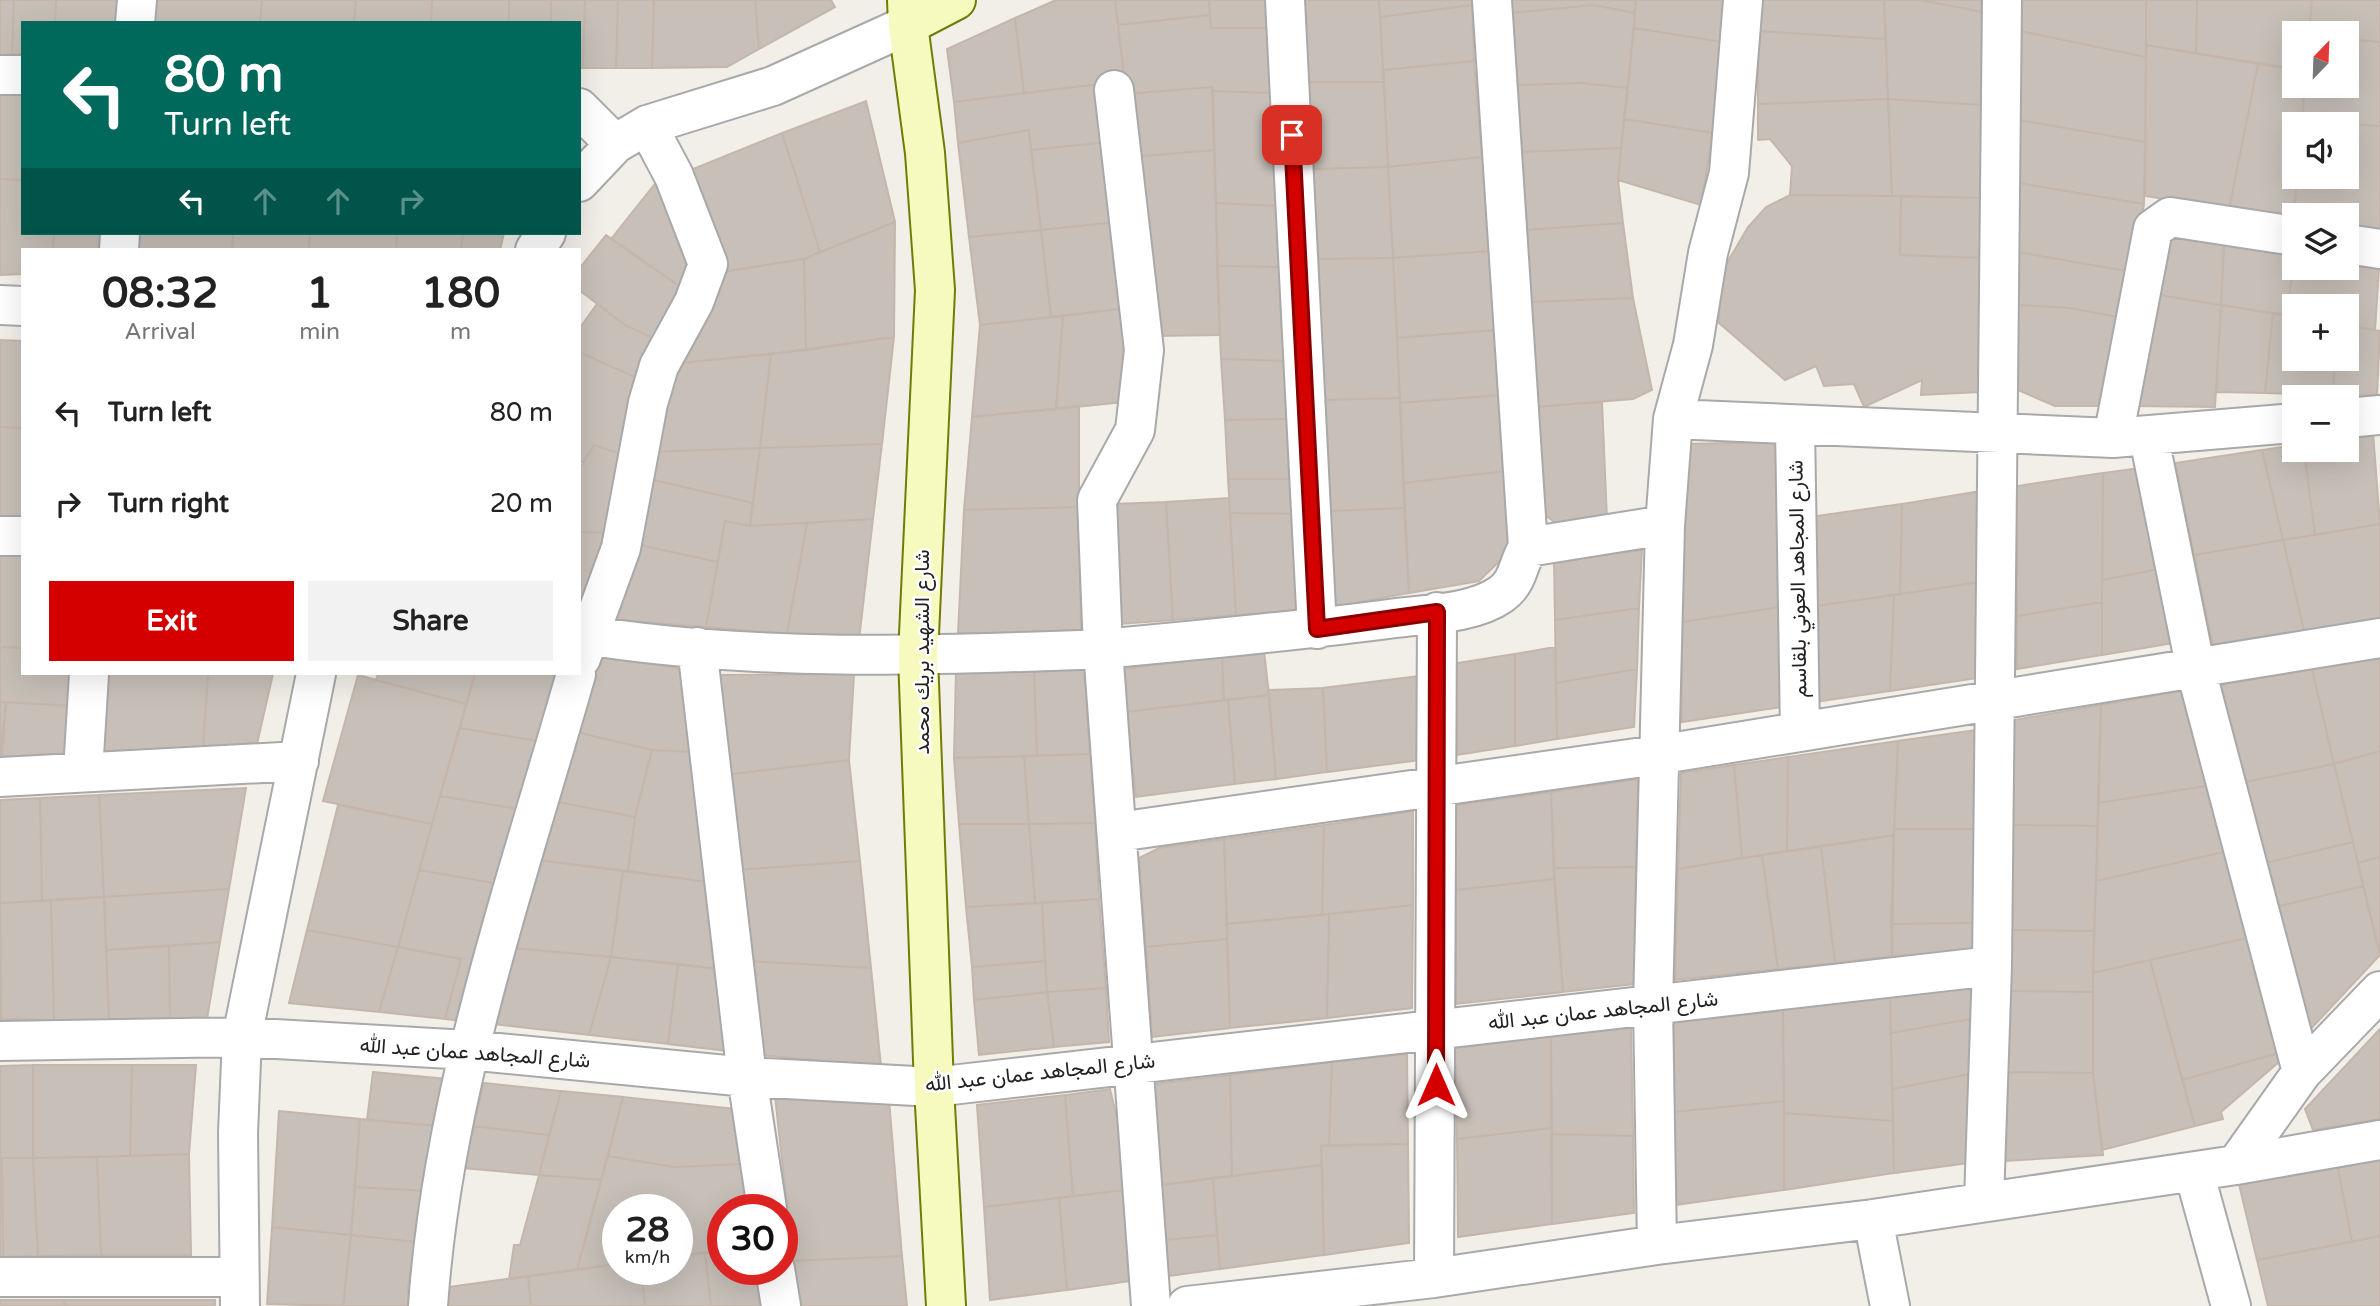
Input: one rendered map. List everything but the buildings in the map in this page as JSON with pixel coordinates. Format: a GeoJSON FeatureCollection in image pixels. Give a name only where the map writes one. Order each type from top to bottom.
{"type":"FeatureCollection","features":[{"type":"Feature","properties":{"kind":"street"},"geometry":{"type":"LineString","coordinates":[[135,21],[137,0]]}},
{"type":"Feature","properties":{"kind":"street"},"geometry":{"type":"LineString","coordinates":[[581,180],[615,144],[647,125],[773,86],[908,12],[956,0]]}},
{"type":"Feature","properties":{"kind":"street"},"geometry":{"type":"LineString","coordinates":[[1285,0],[1317,629]]}},
{"type":"Feature","properties":{"kind":"street"},"geometry":{"type":"LineString","coordinates":[[647,125],[674,176],[708,264],[694,302],[659,366],[648,402],[621,548],[582,644],[918,656],[1103,649],[1317,629],[1437,612],[1498,597],[1515,582],[1521,559],[1528,547],[1492,0]]}},
{"type":"Feature","properties":{"kind":"street"},"geometry":{"type":"LineString","coordinates":[[1657,1245],[1653,1005],[1657,755],[1665,525],[1673,419],[1693,345],[1708,253],[1729,173],[1743,0]]}},
{"type":"Feature","properties":{"kind":"street"},"geometry":{"type":"LineString","coordinates":[[1984,1201],[1992,966],[1996,701],[2002,0]]}},
{"type":"Feature","properties":{"kind":"street","name":"شارع الشهيد بريك محمد"},"geometry":{"type":"LineString","coordinates":[[908,12],[925,153],[935,289],[918,656],[934,1087],[946,1306]]}},
{"type":"Feature","properties":{"kind":"street"},"geometry":{"type":"LineString","coordinates":[[0,75],[21,75]]}},
{"type":"Feature","properties":{"kind":"street"},"geometry":{"type":"LineString","coordinates":[[1114,90],[1144,351],[1135,430],[1097,500],[1103,649],[1118,832],[1131,1063],[1152,1306]]}},
{"type":"Feature","properties":{"kind":"street"},"geometry":{"type":"LineString","coordinates":[[581,110],[615,144]]}},
{"type":"Feature","properties":{"kind":"street"},"geometry":{"type":"LineString","coordinates":[[2282,234],[2169,217],[2153,229],[2131,438],[2196,670],[2302,1072]]}},
{"type":"Feature","properties":{"kind":"street"},"geometry":{"type":"LineString","coordinates":[[2359,246],[2380,249]]}},
{"type":"Feature","properties":{"kind":"street"},"geometry":{"type":"LineString","coordinates":[[0,305],[21,306]]}},
{"type":"Feature","properties":{"kind":"street"},"geometry":{"type":"LineString","coordinates":[[2359,417],[2380,415]]}},
{"type":"Feature","properties":{"kind":"street"},"geometry":{"type":"LineString","coordinates":[[1673,419],[2131,438],[2282,424]]}},
{"type":"Feature","properties":{"kind":"street","name":"شارع المجاهد العوني بلقاسم"},"geometry":{"type":"LineString","coordinates":[[1795,426],[1800,732]]}},
{"type":"Feature","properties":{"kind":"street"},"geometry":{"type":"LineString","coordinates":[[1528,547],[1665,525]]}},
{"type":"Feature","properties":{"kind":"street"},"geometry":{"type":"LineString","coordinates":[[0,536],[21,536]]}},
{"type":"Feature","properties":{"kind":"street"},"geometry":{"type":"LineString","coordinates":[[1434,1278],[1437,612]]}},
{"type":"Feature","properties":{"kind":"street"},"geometry":{"type":"LineString","coordinates":[[1118,832],[1657,755],[2196,670],[2380,638]]}},
{"type":"Feature","properties":{"kind":"street"},"geometry":{"type":"LineString","coordinates":[[697,647],[747,1077],[765,1194]]}},
{"type":"Feature","properties":{"kind":"street"},"geometry":{"type":"LineString","coordinates":[[83,772],[89,675]]}},
{"type":"Feature","properties":{"kind":"street"},"geometry":{"type":"LineString","coordinates":[[0,1277],[239,1291],[242,1037],[316,675]]}},
{"type":"Feature","properties":{"kind":"street"},"geometry":{"type":"LineString","coordinates":[[428,1306],[433,1243],[468,1050],[576,675]]}},
{"type":"Feature","properties":{"kind":"street"},"geometry":{"type":"LineString","coordinates":[[0,777],[299,761]]}},
{"type":"Feature","properties":{"kind":"street","name":"شارع المجاهد عمان عبد الله"},"geometry":{"type":"LineString","coordinates":[[0,1041],[242,1037],[468,1050],[747,1077],[934,1087],[1992,966]]}},
{"type":"Feature","properties":{"kind":"street"},"geometry":{"type":"LineString","coordinates":[[2236,1165],[2302,1072],[2380,991]]}},
{"type":"Feature","properties":{"kind":"street"},"geometry":{"type":"LineString","coordinates":[[1187,1306],[1434,1278],[1657,1245],[1873,1219],[2194,1172],[2380,1140]]}},
{"type":"Feature","properties":{"kind":"street"},"geometry":{"type":"LineString","coordinates":[[2194,1172],[2231,1306]]}},
{"type":"Feature","properties":{"kind":"street"},"geometry":{"type":"LineString","coordinates":[[1873,1219],[1889,1306]]}},
{"type":"Feature","properties":{"kind":"street"},"geometry":{"type":"LineString","coordinates":[[778,1285],[781,1306]]}},
{"type":"Feature","properties":{"kind":"route"},"geometry":{"type":"LineString","coordinates":[[1292,135],[1317,629],[1437,612],[1436,1085]]}}]}
